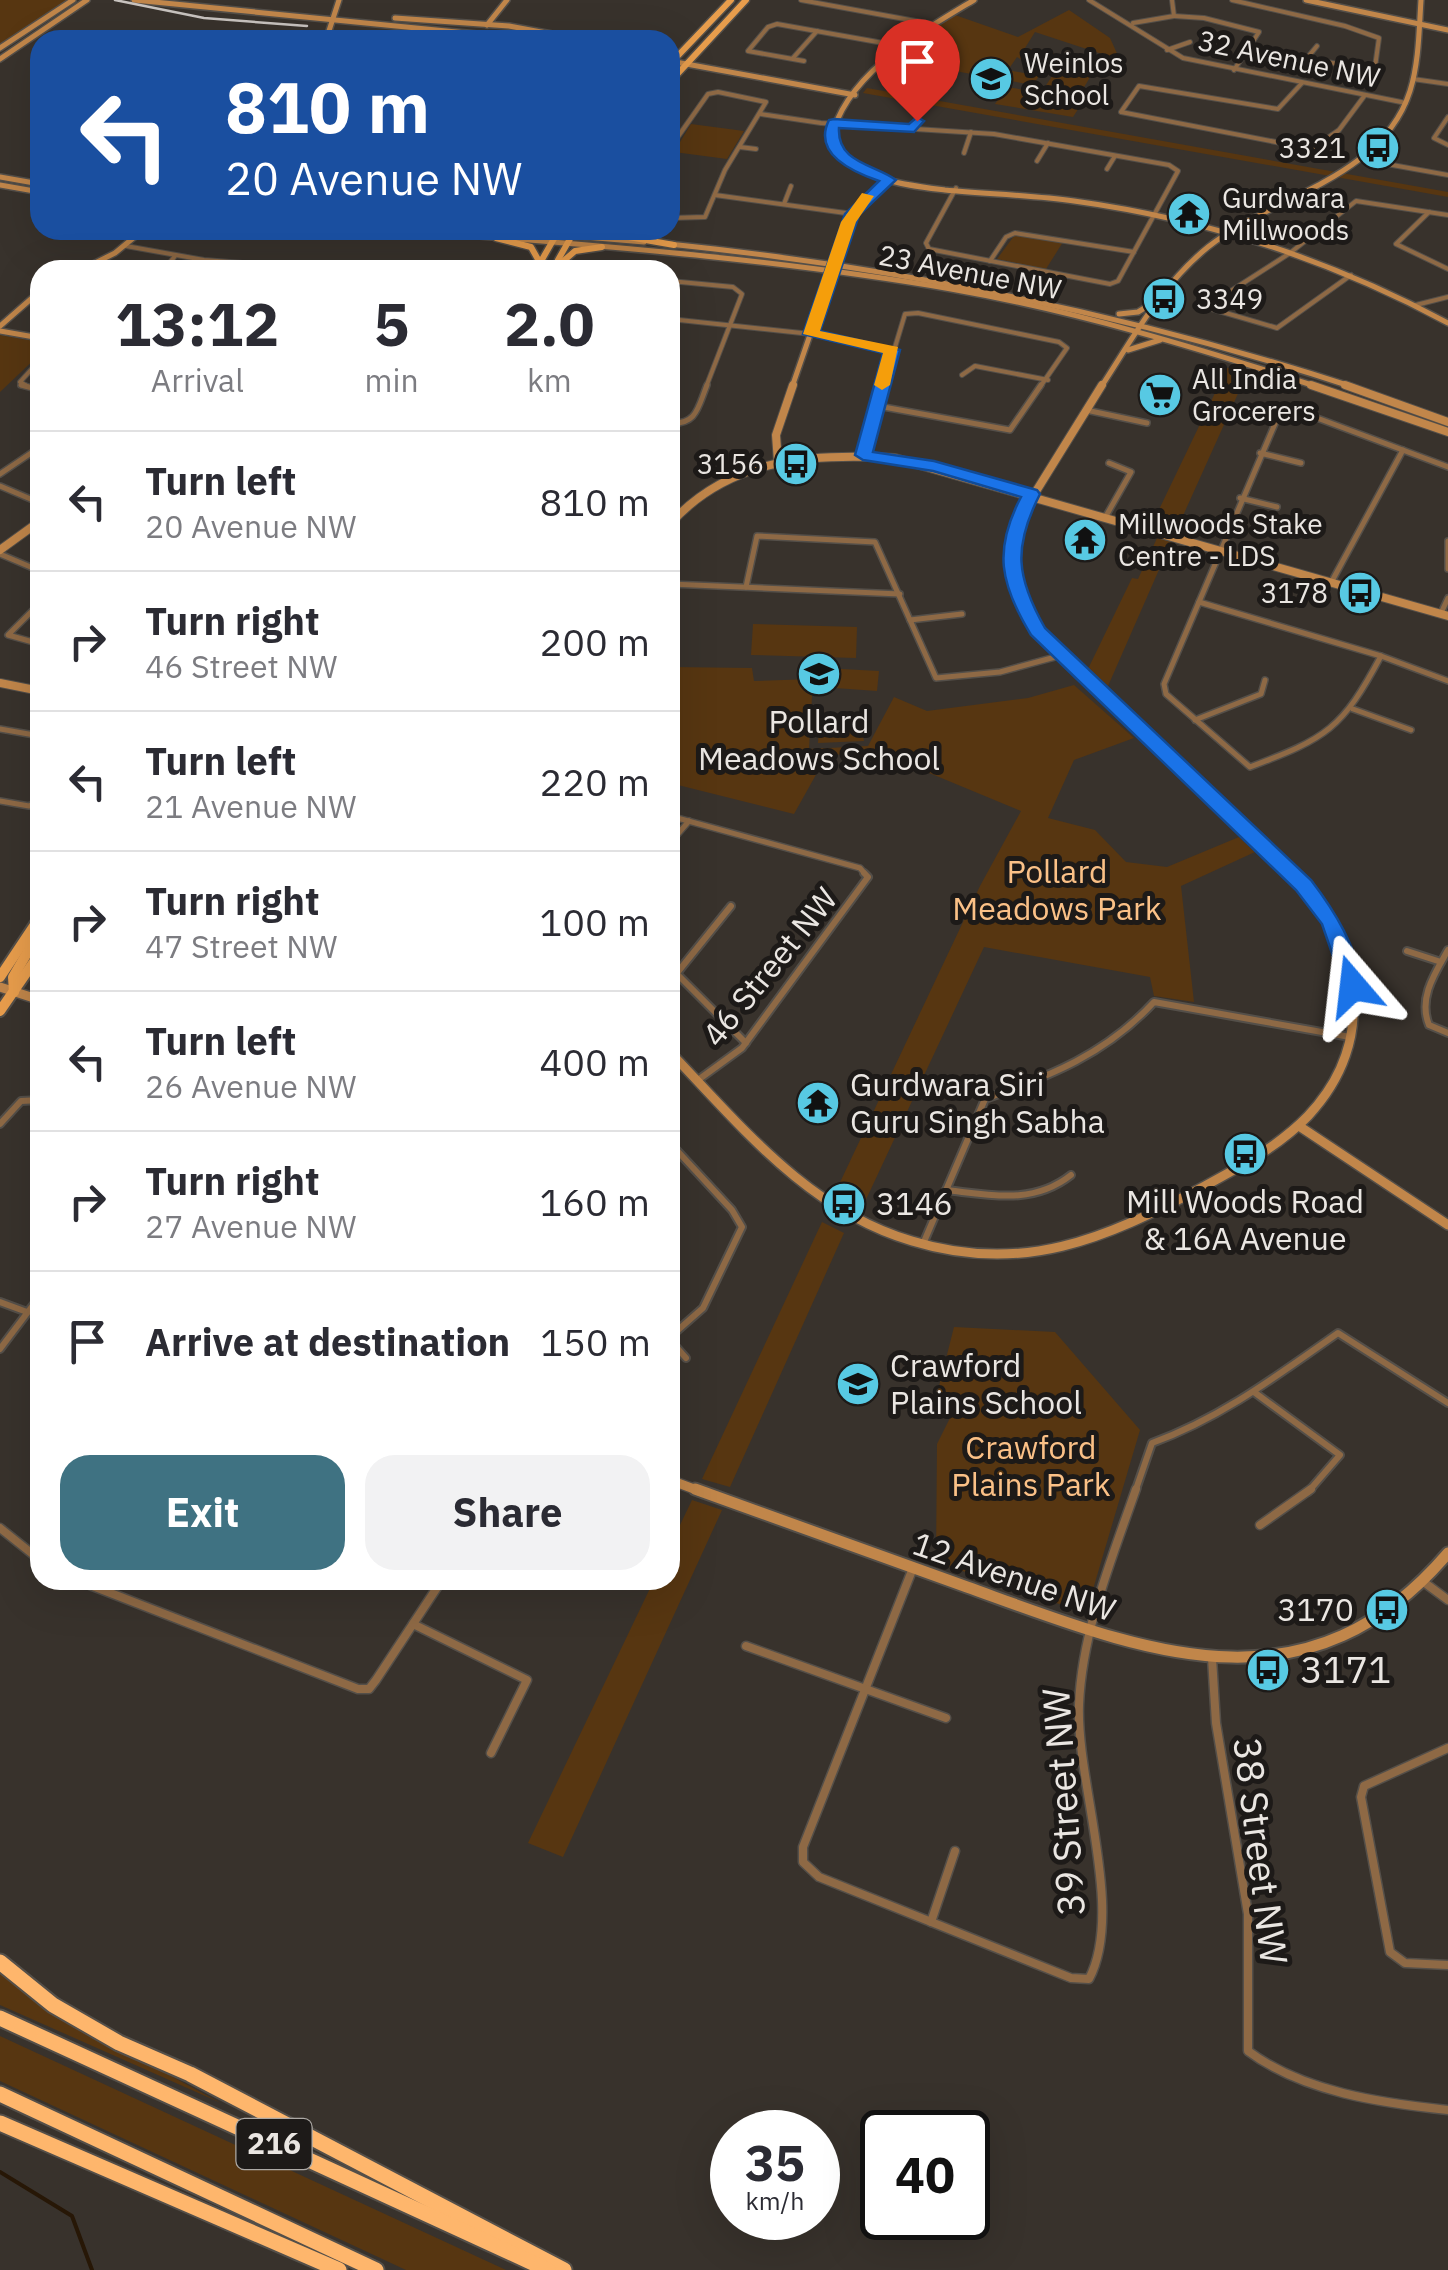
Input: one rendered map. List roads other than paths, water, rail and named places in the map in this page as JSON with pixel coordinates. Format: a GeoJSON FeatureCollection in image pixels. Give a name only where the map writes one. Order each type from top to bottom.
{"type":"FeatureCollection","features":[{"type":"Feature","properties":{"kind":"highway"},"geometry":{"type":"LineString","coordinates":[[0,1962],[53,2005],[119,2043],[190,2074],[564,2270]]}},
{"type":"Feature","properties":{"kind":"highway","name":"216"},"geometry":{"type":"LineString","coordinates":[[0,2018],[548,2270]]}},
{"type":"Feature","properties":{"kind":"highway","name":"216"},"geometry":{"type":"LineString","coordinates":[[0,2094],[376,2270]]}},
{"type":"Feature","properties":{"kind":"highway"},"geometry":{"type":"LineString","coordinates":[[0,2123],[338,2270]]}},
{"type":"Feature","properties":{"kind":"main road"},"geometry":{"type":"LineString","coordinates":[[680,56],[731,0]]}},
{"type":"Feature","properties":{"kind":"main road"},"geometry":{"type":"LineString","coordinates":[[680,59],[746,0]]}},
{"type":"Feature","properties":{"kind":"main road"},"geometry":{"type":"LineString","coordinates":[[680,57],[709,23]]}},
{"type":"Feature","properties":{"kind":"main road"},"geometry":{"type":"LineString","coordinates":[[771,80],[855,96]]}},
{"type":"Feature","properties":{"kind":"main road"},"geometry":{"type":"LineString","coordinates":[[0,176],[30,182]]}},
{"type":"Feature","properties":{"kind":"main road"},"geometry":{"type":"LineString","coordinates":[[834,266],[852,214]]}},
{"type":"Feature","properties":{"kind":"main road"},"geometry":{"type":"LineString","coordinates":[[504,240],[531,247],[539,260]]}},
{"type":"Feature","properties":{"kind":"main road"},"geometry":{"type":"LineString","coordinates":[[646,240],[675,245]]}},
{"type":"Feature","properties":{"kind":"main road","name":"23 Avenue NW"},"geometry":{"type":"LineString","coordinates":[[675,245],[834,266]]}},
{"type":"Feature","properties":{"kind":"main road"},"geometry":{"type":"LineString","coordinates":[[560,260],[575,251],[602,247]]}},
{"type":"Feature","properties":{"kind":"main road","name":"23 Avenue NW"},"geometry":{"type":"LineString","coordinates":[[1098,317],[1138,330]]}},
{"type":"Feature","properties":{"kind":"main road","name":"23 Avenue NW"},"geometry":{"type":"LineString","coordinates":[[1144,322],[1259,355],[1448,422]]}},
{"type":"Feature","properties":{"kind":"main road"},"geometry":{"type":"LineString","coordinates":[[1138,330],[1259,355]]}},
{"type":"Feature","properties":{"kind":"main road"},"geometry":{"type":"LineString","coordinates":[[680,510],[728,479]]}},
{"type":"Feature","properties":{"kind":"main road"},"geometry":{"type":"LineString","coordinates":[[0,977],[30,932]]}},
{"type":"Feature","properties":{"kind":"main road"},"geometry":{"type":"LineString","coordinates":[[14,992],[14,978],[30,949]]}},
{"type":"Feature","properties":{"kind":"main road"},"geometry":{"type":"LineString","coordinates":[[0,1010],[30,968]]}},
{"type":"Feature","properties":{"kind":"street"},"geometry":{"type":"LineString","coordinates":[[0,48],[73,0]]}},
{"type":"Feature","properties":{"kind":"street"},"geometry":{"type":"LineString","coordinates":[[43,30],[84,0]]}},
{"type":"Feature","properties":{"kind":"street"},"geometry":{"type":"LineString","coordinates":[[134,0],[262,14],[488,24],[530,30]]}},
{"type":"Feature","properties":{"kind":"street"},"geometry":{"type":"LineString","coordinates":[[151,0],[161,3]]}},
{"type":"Feature","properties":{"kind":"street"},"geometry":{"type":"LineString","coordinates":[[329,30],[339,0]]}},
{"type":"Feature","properties":{"kind":"street"},"geometry":{"type":"LineString","coordinates":[[483,30],[507,0]]}},
{"type":"Feature","properties":{"kind":"street"},"geometry":{"type":"LineString","coordinates":[[801,0],[932,24]]}},
{"type":"Feature","properties":{"kind":"street"},"geometry":{"type":"LineString","coordinates":[[853,9],[860,0]]}},
{"type":"Feature","properties":{"kind":"street"},"geometry":{"type":"LineString","coordinates":[[974,0],[900,46],[855,96],[834,123],[831,140],[842,157],[889,180],[1079,202],[1225,234],[1350,276],[1448,323]]}},
{"type":"Feature","properties":{"kind":"street","name":"32 Avenue NW"},"geometry":{"type":"LineString","coordinates":[[1090,0],[1132,23],[1166,51],[1234,70],[1406,104]]}},
{"type":"Feature","properties":{"kind":"street"},"geometry":{"type":"LineString","coordinates":[[1101,4],[1109,0]]}},
{"type":"Feature","properties":{"kind":"street"},"geometry":{"type":"LineString","coordinates":[[1172,0],[1174,16]]}},
{"type":"Feature","properties":{"kind":"street"},"geometry":{"type":"LineString","coordinates":[[1232,0],[1378,35],[1374,68],[1249,47]]}},
{"type":"Feature","properties":{"kind":"street"},"geometry":{"type":"LineString","coordinates":[[1306,0],[1420,22]]}},
{"type":"Feature","properties":{"kind":"street"},"geometry":{"type":"LineString","coordinates":[[1323,0],[1448,28]]}},
{"type":"Feature","properties":{"kind":"street"},"geometry":{"type":"LineString","coordinates":[[680,1062],[772,1160],[809,1192],[863,1224],[923,1244],[974,1252],[1014,1253],[1086,1242],[1131,1224],[1248,1162],[1298,1126],[1334,1084],[1350,1036],[1353,986],[1346,954],[1326,913],[1291,870],[1060,656],[1030,620],[1012,575],[1015,526],[1031,494],[1157,300],[1185,266],[1225,234],[1313,188],[1360,158],[1389,133],[1406,104],[1413,78],[1421,0]]}},
{"type":"Feature","properties":{"kind":"street"},"geometry":{"type":"LineString","coordinates":[[1132,23],[1174,16],[1198,17],[1259,32],[1234,70]]}},
{"type":"Feature","properties":{"kind":"street"},"geometry":{"type":"LineString","coordinates":[[332,18],[461,30]]}},
{"type":"Feature","properties":{"kind":"street"},"geometry":{"type":"LineString","coordinates":[[422,26],[488,24]]}},
{"type":"Feature","properties":{"kind":"street"},"geometry":{"type":"LineString","coordinates":[[804,61],[748,51],[774,24],[900,46]]}},
{"type":"Feature","properties":{"kind":"street"},"geometry":{"type":"LineString","coordinates":[[792,59],[817,31]]}},
{"type":"Feature","properties":{"kind":"street"},"geometry":{"type":"LineString","coordinates":[[0,59],[30,39]]}},
{"type":"Feature","properties":{"kind":"street","name":"32 Avenue NW"},"geometry":{"type":"LineString","coordinates":[[1166,51],[1190,42]]}},
{"type":"Feature","properties":{"kind":"street"},"geometry":{"type":"LineString","coordinates":[[1307,58],[1317,46]]}},
{"type":"Feature","properties":{"kind":"street"},"geometry":{"type":"LineString","coordinates":[[680,65],[771,80]]}},
{"type":"Feature","properties":{"kind":"street"},"geometry":{"type":"LineString","coordinates":[[1413,78],[1448,84]]}},
{"type":"Feature","properties":{"kind":"street"},"geometry":{"type":"LineString","coordinates":[[1302,84],[1280,108],[1138,86],[1122,114],[1314,149],[1339,130],[1365,96]]}},
{"type":"Feature","properties":{"kind":"street"},"geometry":{"type":"LineString","coordinates":[[680,134],[709,93],[766,102],[703,219],[680,218]]}},
{"type":"Feature","properties":{"kind":"street"},"geometry":{"type":"LineString","coordinates":[[761,114],[971,132],[1177,168],[1154,216],[1113,284],[927,248],[956,188]]}},
{"type":"Feature","properties":{"kind":"street"},"geometry":{"type":"LineString","coordinates":[[1448,117],[1436,141],[1448,145]]}},
{"type":"Feature","properties":{"kind":"street"},"geometry":{"type":"LineString","coordinates":[[914,128],[917,121]]}},
{"type":"Feature","properties":{"kind":"street"},"geometry":{"type":"LineString","coordinates":[[894,137],[895,127]]}},
{"type":"Feature","properties":{"kind":"street"},"geometry":{"type":"LineString","coordinates":[[964,153],[971,132]]}},
{"type":"Feature","properties":{"kind":"street"},"geometry":{"type":"LineString","coordinates":[[1037,161],[1048,144]]}},
{"type":"Feature","properties":{"kind":"street"},"geometry":{"type":"LineString","coordinates":[[740,147],[756,149]]}},
{"type":"Feature","properties":{"kind":"street"},"geometry":{"type":"LineString","coordinates":[[1107,169],[1115,156]]}},
{"type":"Feature","properties":{"kind":"street"},"geometry":{"type":"LineString","coordinates":[[1360,158],[1448,175]]}},
{"type":"Feature","properties":{"kind":"street"},"geometry":{"type":"LineString","coordinates":[[871,174],[880,168]]}},
{"type":"Feature","properties":{"kind":"street"},"geometry":{"type":"LineString","coordinates":[[715,195],[852,214],[889,180]]}},
{"type":"Feature","properties":{"kind":"street"},"geometry":{"type":"LineString","coordinates":[[0,185],[30,190]]}},
{"type":"Feature","properties":{"kind":"street"},"geometry":{"type":"LineString","coordinates":[[784,204],[791,186]]}},
{"type":"Feature","properties":{"kind":"street"},"geometry":{"type":"LineString","coordinates":[[1350,276],[1273,328],[1214,310],[1219,300],[1290,254],[1358,200],[1448,216]]}},
{"type":"Feature","properties":{"kind":"street"},"geometry":{"type":"LineString","coordinates":[[1429,212],[1396,244],[1448,269]]}},
{"type":"Feature","properties":{"kind":"street"},"geometry":{"type":"LineString","coordinates":[[1319,220],[1328,223]]}},
{"type":"Feature","properties":{"kind":"street"},"geometry":{"type":"LineString","coordinates":[[990,261],[1011,234],[1140,258]]}},
{"type":"Feature","properties":{"kind":"street"},"geometry":{"type":"LineString","coordinates":[[99,260],[133,240]]}},
{"type":"Feature","properties":{"kind":"street","name":"23 Avenue NW"},"geometry":{"type":"LineString","coordinates":[[575,240],[602,247],[926,276],[1098,317]]}},
{"type":"Feature","properties":{"kind":"street"},"geometry":{"type":"LineString","coordinates":[[605,240],[675,245]]}},
{"type":"Feature","properties":{"kind":"street"},"geometry":{"type":"LineString","coordinates":[[126,246],[207,260]]}},
{"type":"Feature","properties":{"kind":"street"},"geometry":{"type":"LineString","coordinates":[[172,260],[175,256]]}},
{"type":"Feature","properties":{"kind":"street"},"geometry":{"type":"LineString","coordinates":[[778,462],[776,435],[834,266]]}},
{"type":"Feature","properties":{"kind":"street","name":"23 Avenue NW"},"geometry":{"type":"LineString","coordinates":[[834,266],[1024,304],[1144,322]]}},
{"type":"Feature","properties":{"kind":"street"},"geometry":{"type":"LineString","coordinates":[[680,282],[739,289],[742,294],[694,419],[680,423]]}},
{"type":"Feature","properties":{"kind":"street"},"geometry":{"type":"LineString","coordinates":[[1232,282],[1240,285]]}},
{"type":"Feature","properties":{"kind":"street"},"geometry":{"type":"LineString","coordinates":[[1416,305],[1448,297]]}},
{"type":"Feature","properties":{"kind":"street"},"geometry":{"type":"LineString","coordinates":[[0,328],[30,300]]}},
{"type":"Feature","properties":{"kind":"street"},"geometry":{"type":"LineString","coordinates":[[1098,317],[1132,313],[1157,300]]}},
{"type":"Feature","properties":{"kind":"street"},"geometry":{"type":"LineString","coordinates":[[1157,300],[1154,314],[1192,336]]}},
{"type":"Feature","properties":{"kind":"street"},"geometry":{"type":"LineString","coordinates":[[1024,304],[1127,323],[1144,322]]}},
{"type":"Feature","properties":{"kind":"street"},"geometry":{"type":"LineString","coordinates":[[863,455],[876,406],[892,350],[902,318],[907,314],[1066,346],[1067,352],[1010,430],[876,406]]}},
{"type":"Feature","properties":{"kind":"street"},"geometry":{"type":"LineString","coordinates":[[1098,317],[1123,336],[1122,355]]}},
{"type":"Feature","properties":{"kind":"street"},"geometry":{"type":"LineString","coordinates":[[680,320],[811,334],[892,350]]}},
{"type":"Feature","properties":{"kind":"street"},"geometry":{"type":"LineString","coordinates":[[0,328],[30,336]]}},
{"type":"Feature","properties":{"kind":"street","name":"23 Avenue NW"},"geometry":{"type":"LineString","coordinates":[[1138,330],[1448,432]]}},
{"type":"Feature","properties":{"kind":"street"},"geometry":{"type":"LineString","coordinates":[[1122,355],[1142,343],[1180,342]]}},
{"type":"Feature","properties":{"kind":"street"},"geometry":{"type":"LineString","coordinates":[[962,375],[966,368],[975,366],[1048,380]]}},
{"type":"Feature","properties":{"kind":"street"},"geometry":{"type":"LineString","coordinates":[[30,372],[20,383],[30,386]]}},
{"type":"Feature","properties":{"kind":"street"},"geometry":{"type":"LineString","coordinates":[[1086,410],[1147,423]]}},
{"type":"Feature","properties":{"kind":"street"},"geometry":{"type":"LineString","coordinates":[[1380,656],[1353,710],[1339,728],[1320,741],[1250,767],[1166,694],[1164,684],[1278,414],[1284,410],[1301,412],[1448,466]]}},
{"type":"Feature","properties":{"kind":"street"},"geometry":{"type":"LineString","coordinates":[[1332,581],[1403,450]]}},
{"type":"Feature","properties":{"kind":"street"},"geometry":{"type":"LineString","coordinates":[[1260,452],[1300,463]]}},
{"type":"Feature","properties":{"kind":"street"},"geometry":{"type":"LineString","coordinates":[[0,474],[30,454]]}},
{"type":"Feature","properties":{"kind":"street"},"geometry":{"type":"LineString","coordinates":[[728,479],[778,462],[863,455],[934,466],[1444,615],[1448,598]]}},
{"type":"Feature","properties":{"kind":"street"},"geometry":{"type":"LineString","coordinates":[[1106,516],[1131,472],[1109,464]]}},
{"type":"Feature","properties":{"kind":"street"},"geometry":{"type":"LineString","coordinates":[[0,486],[30,498]]}},
{"type":"Feature","properties":{"kind":"street"},"geometry":{"type":"LineString","coordinates":[[1240,498],[1276,508]]}},
{"type":"Feature","properties":{"kind":"street"},"geometry":{"type":"LineString","coordinates":[[30,530],[0,552],[30,566]]}},
{"type":"Feature","properties":{"kind":"street"},"geometry":{"type":"LineString","coordinates":[[746,587],[758,536],[876,542],[936,678],[1000,672],[1060,656]]}},
{"type":"Feature","properties":{"kind":"street"},"geometry":{"type":"LineString","coordinates":[[1448,541],[1448,569]]}},
{"type":"Feature","properties":{"kind":"street"},"geometry":{"type":"LineString","coordinates":[[680,584],[900,594]]}},
{"type":"Feature","properties":{"kind":"street"},"geometry":{"type":"LineString","coordinates":[[1200,602],[1380,656],[1448,681]]}},
{"type":"Feature","properties":{"kind":"street"},"geometry":{"type":"LineString","coordinates":[[30,613],[8,634],[30,641]]}},
{"type":"Feature","properties":{"kind":"street"},"geometry":{"type":"LineString","coordinates":[[910,620],[962,614]]}},
{"type":"Feature","properties":{"kind":"street"},"geometry":{"type":"LineString","coordinates":[[1195,720],[1260,694],[1265,680]]}},
{"type":"Feature","properties":{"kind":"street"},"geometry":{"type":"LineString","coordinates":[[0,684],[30,690]]}},
{"type":"Feature","properties":{"kind":"street"},"geometry":{"type":"LineString","coordinates":[[1353,710],[1412,730]]}},
{"type":"Feature","properties":{"kind":"street"},"geometry":{"type":"LineString","coordinates":[[0,729],[30,734]]}},
{"type":"Feature","properties":{"kind":"street"},"geometry":{"type":"LineString","coordinates":[[0,802],[30,803]]}},
{"type":"Feature","properties":{"kind":"street"},"geometry":{"type":"LineString","coordinates":[[680,819],[689,821],[680,831]]}},
{"type":"Feature","properties":{"kind":"street","name":"46 Street NW"},"geometry":{"type":"LineString","coordinates":[[689,821],[860,868],[867,874],[866,884],[746,1043],[728,1062],[698,1080]]}},
{"type":"Feature","properties":{"kind":"street"},"geometry":{"type":"LineString","coordinates":[[680,970],[731,906]]}},
{"type":"Feature","properties":{"kind":"street"},"geometry":{"type":"LineString","coordinates":[[1448,950],[1428,992],[1425,1020],[1448,1033]]}},
{"type":"Feature","properties":{"kind":"street"},"geometry":{"type":"LineString","coordinates":[[1407,951],[1441,962]]}},
{"type":"Feature","properties":{"kind":"street"},"geometry":{"type":"LineString","coordinates":[[680,977],[746,1043]]}},
{"type":"Feature","properties":{"kind":"street"},"geometry":{"type":"LineString","coordinates":[[0,987],[30,997]]}},
{"type":"Feature","properties":{"kind":"street"},"geometry":{"type":"LineString","coordinates":[[923,1244],[985,1099],[1082,1064],[1124,1036],[1154,1002],[1350,1036]]}},
{"type":"Feature","properties":{"kind":"street"},"geometry":{"type":"LineString","coordinates":[[0,1124],[30,1099]]}},
{"type":"Feature","properties":{"kind":"street"},"geometry":{"type":"LineString","coordinates":[[1298,1126],[1448,1225]]}},
{"type":"Feature","properties":{"kind":"street"},"geometry":{"type":"LineString","coordinates":[[680,1154],[732,1210],[742,1227],[703,1308],[680,1330]]}},
{"type":"Feature","properties":{"kind":"street"},"geometry":{"type":"LineString","coordinates":[[946,1190],[1016,1197],[1048,1192],[1071,1175]]}},
{"type":"Feature","properties":{"kind":"street"},"geometry":{"type":"LineString","coordinates":[[0,1302],[28,1312]]}},
{"type":"Feature","properties":{"kind":"street"},"geometry":{"type":"LineString","coordinates":[[0,1349],[30,1309]]}},
{"type":"Feature","properties":{"kind":"street","name":"39 Street NW"},"geometry":{"type":"LineString","coordinates":[[931,1922],[1070,1978],[1088,1979],[1100,1965],[1100,1916],[1079,1717],[1083,1670],[1152,1444],[1193,1428],[1254,1392],[1338,1333],[1448,1402]]}},
{"type":"Feature","properties":{"kind":"street"},"geometry":{"type":"LineString","coordinates":[[680,1351],[686,1358]]}},
{"type":"Feature","properties":{"kind":"street"},"geometry":{"type":"LineString","coordinates":[[1254,1392],[1340,1455],[1304,1496],[1260,1524]]}},
{"type":"Feature","properties":{"kind":"street","name":"12 Avenue NW"},"geometry":{"type":"LineString","coordinates":[[680,1484],[1141,1647],[1212,1658],[1278,1654],[1350,1634],[1382,1617],[1425,1583],[1448,1553]]}},
{"type":"Feature","properties":{"kind":"street"},"geometry":{"type":"LineString","coordinates":[[0,1528],[30,1552]]}},
{"type":"Feature","properties":{"kind":"street"},"geometry":{"type":"LineString","coordinates":[[914,1568],[803,1847],[802,1862],[818,1876],[931,1922],[955,1850]]}},
{"type":"Feature","properties":{"kind":"street"},"geometry":{"type":"LineString","coordinates":[[1425,1583],[1448,1600]]}},
{"type":"Feature","properties":{"kind":"street"},"geometry":{"type":"LineString","coordinates":[[102,1590],[344,1685],[369,1689],[435,1590]]}},
{"type":"Feature","properties":{"kind":"street"},"geometry":{"type":"LineString","coordinates":[[413,1624],[527,1680],[491,1753]]}},
{"type":"Feature","properties":{"kind":"street"},"geometry":{"type":"LineString","coordinates":[[746,1646],[946,1718]]}},
{"type":"Feature","properties":{"kind":"street","name":"38 Street NW"},"geometry":{"type":"LineString","coordinates":[[1212,1658],[1216,1723],[1248,1914],[1248,2051],[1260,2060],[1340,2090],[1448,2110]]}},
{"type":"Feature","properties":{"kind":"street"},"geometry":{"type":"LineString","coordinates":[[1448,1748],[1364,1786],[1362,1813],[1386,1942],[1396,1959],[1405,1963],[1448,1965]]}},
{"type":"Feature","properties":{"kind":"waterway"},"geometry":{"type":"LineString","coordinates":[[0,2172],[72,2216],[92,2270]]}},
{"type":"Feature","properties":{"kind":"tram line"},"geometry":{"type":"LineString","coordinates":[[115,0],[204,18],[307,26]]}},
{"type":"Feature","properties":{"kind":"place","name":"Weinlos School"},"geometry":{"type":"Point","coordinates":[991,79]}},
{"type":"Feature","properties":{"kind":"place","name":"3321"},"geometry":{"type":"Point","coordinates":[1378,148]}},
{"type":"Feature","properties":{"kind":"place","name":"Gurdwara Millwoods"},"geometry":{"type":"Point","coordinates":[1189,214]}},
{"type":"Feature","properties":{"kind":"place","name":"3349"},"geometry":{"type":"Point","coordinates":[1164,299]}},
{"type":"Feature","properties":{"kind":"place","name":"All India Grocerers"},"geometry":{"type":"Point","coordinates":[1160,395]}},
{"type":"Feature","properties":{"kind":"place","name":"3156"},"geometry":{"type":"Point","coordinates":[796,464]}},
{"type":"Feature","properties":{"kind":"place","name":"Millwoods Stake Centre - LDS"},"geometry":{"type":"Point","coordinates":[1085,540]}},
{"type":"Feature","properties":{"kind":"place","name":"3178"},"geometry":{"type":"Point","coordinates":[1360,593]}},
{"type":"Feature","properties":{"kind":"place","name":"Pollard Meadows School"},"geometry":{"type":"Point","coordinates":[819,674]}},
{"type":"Feature","properties":{"kind":"place","name":"Gurdwara Siri Guru Singh Sabha"},"geometry":{"type":"Point","coordinates":[818,1103]}},
{"type":"Feature","properties":{"kind":"place","name":"Mill Woods Road & 16A Avenue"},"geometry":{"type":"Point","coordinates":[1245,1154]}},
{"type":"Feature","properties":{"kind":"place","name":"3146"},"geometry":{"type":"Point","coordinates":[844,1204]}},
{"type":"Feature","properties":{"kind":"place","name":"Crawford Plains School"},"geometry":{"type":"Point","coordinates":[858,1384]}},
{"type":"Feature","properties":{"kind":"place","name":"3170"},"geometry":{"type":"Point","coordinates":[1387,1610]}},
{"type":"Feature","properties":{"kind":"place","name":"3171"},"geometry":{"type":"Point","coordinates":[1268,1670]}},
{"type":"Feature","properties":{"kind":"park label","name":"Pollard Meadows Park"},"geometry":{"type":"Point","coordinates":[1057,890]}},
{"type":"Feature","properties":{"kind":"park label","name":"Crawford Plains Park"},"geometry":{"type":"Point","coordinates":[1031,1466]}}]}
